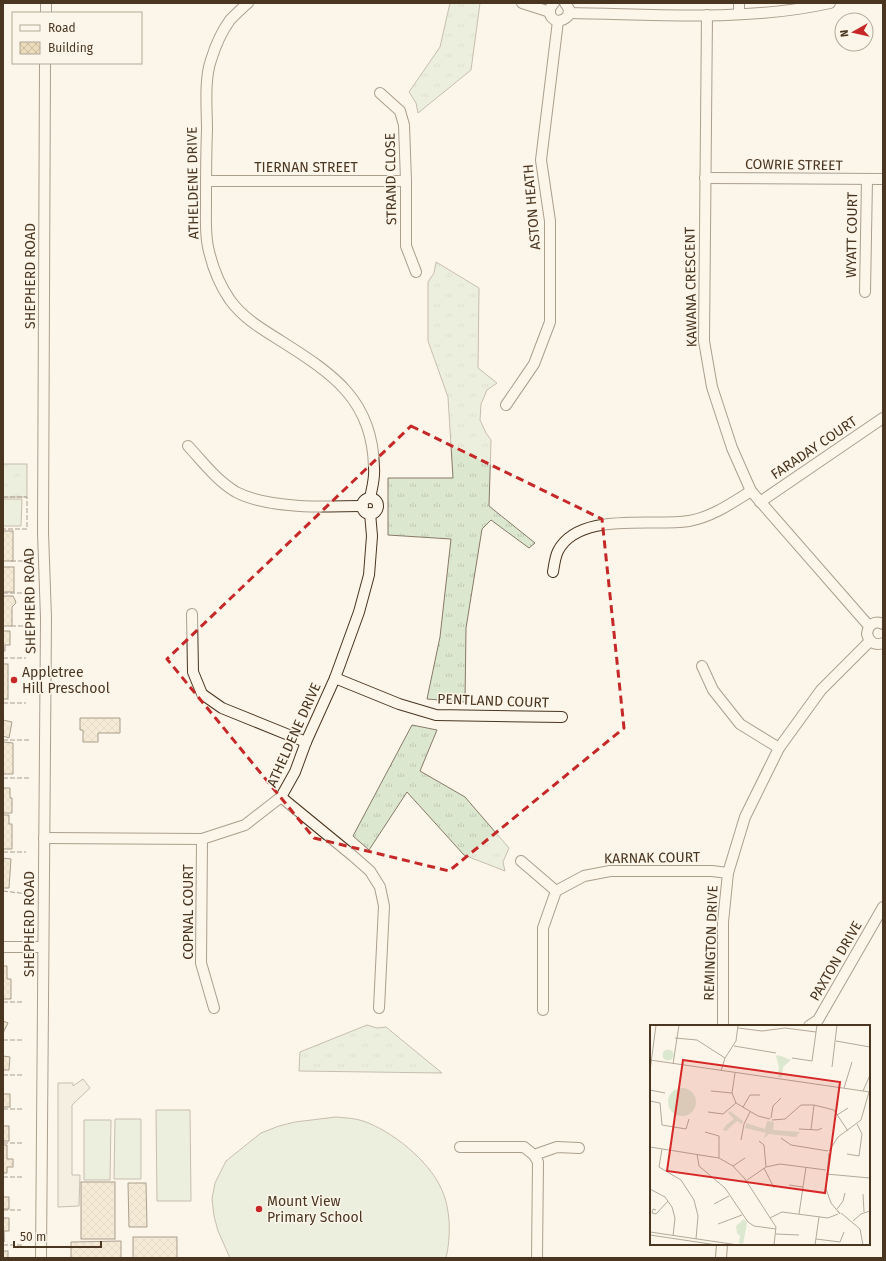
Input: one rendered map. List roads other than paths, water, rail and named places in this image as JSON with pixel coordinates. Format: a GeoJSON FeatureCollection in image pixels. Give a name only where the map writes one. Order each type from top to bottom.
{"type":"FeatureCollection","features":[{"type":"Feature","properties":{"kind":"street","name":"ATHELDENE DRIVE"},"geometry":{"type":"LineString","coordinates":[[248,3],[230,20],[218,42],[210,62],[207,84],[206,231],[208,247],[213,266],[220,282],[231,300],[243,315],[258,327],[326,371],[350,394],[366,423],[373,448],[375,470],[370,498]]}},
{"type":"Feature","properties":{"kind":"street"},"geometry":{"type":"LineString","coordinates":[[522,3],[552,8],[552,18],[558,21],[565,19],[569,13],[569,9],[565,3]]}},
{"type":"Feature","properties":{"kind":"street"},"geometry":{"type":"LineString","coordinates":[[739,3],[739,14]]}},
{"type":"Feature","properties":{"kind":"street"},"geometry":{"type":"LineString","coordinates":[[569,13],[707,15],[768,13],[813,7],[830,3]]}},
{"type":"Feature","properties":{"kind":"street","name":"KAWANA CRESCENT"},"geometry":{"type":"LineString","coordinates":[[707,15],[704,342],[712,387],[732,448],[751,491],[869,626]]}},
{"type":"Feature","properties":{"kind":"street","name":"ASTON HEATH"},"geometry":{"type":"LineString","coordinates":[[506,405],[534,364],[550,322],[550,221],[541,160],[558,21]]}},
{"type":"Feature","properties":{"kind":"street","name":"SHEPHERD ROAD"},"geometry":{"type":"LineString","coordinates":[[41,1258],[46,618],[43,533],[45,64]]}},
{"type":"Feature","properties":{"kind":"street","name":"STRAND CLOSE"},"geometry":{"type":"LineString","coordinates":[[380,94],[400,111],[404,125],[406,246],[416,272]]}},
{"type":"Feature","properties":{"kind":"street","name":"COWRIE STREET"},"geometry":{"type":"LineString","coordinates":[[705,178],[883,179]]}},
{"type":"Feature","properties":{"kind":"street","name":"WYATT COURT"},"geometry":{"type":"LineString","coordinates":[[865,292],[867,179]]}},
{"type":"Feature","properties":{"kind":"street","name":"TIERNAN STREET"},"geometry":{"type":"LineString","coordinates":[[206,181],[406,181]]}},
{"type":"Feature","properties":{"kind":"street","name":"FARADAY COURT"},"geometry":{"type":"LineString","coordinates":[[760,502],[883,418]]}},
{"type":"Feature","properties":{"kind":"street"},"geometry":{"type":"LineString","coordinates":[[188,446],[216,477],[237,492],[260,500],[284,505],[363,506]]}},
{"type":"Feature","properties":{"kind":"street"},"geometry":{"type":"LineString","coordinates":[[553,572],[557,552],[567,540],[580,532],[608,523],[666,523],[689,521],[717,511],[751,491]]}},
{"type":"Feature","properties":{"kind":"street"},"geometry":{"type":"LineString","coordinates":[[370,498],[377,502],[378,506],[376,511],[370,513],[365,512],[363,506],[364,501],[370,498]]}},
{"type":"Feature","properties":{"kind":"street","name":"ATHELDENE DRIVE"},"geometry":{"type":"LineString","coordinates":[[44,838],[202,839],[245,825],[281,798],[295,772],[306,742],[335,678],[359,612],[369,575],[372,536],[370,513]]}},
{"type":"Feature","properties":{"kind":"street"},"geometry":{"type":"LineString","coordinates":[[192,614],[193,672],[202,694],[222,708],[306,742]]}},
{"type":"Feature","properties":{"kind":"street"},"geometry":{"type":"LineString","coordinates":[[883,624],[875,622],[869,626],[867,634],[870,641],[877,644],[883,643]]}},
{"type":"Feature","properties":{"kind":"street","name":"REMINGTON DRIVE"},"geometry":{"type":"LineString","coordinates":[[723,1025],[723,922],[728,873],[744,817],[779,748],[822,690],[870,641]]}},
{"type":"Feature","properties":{"kind":"street"},"geometry":{"type":"LineString","coordinates":[[702,666],[713,690],[740,724],[779,748]]}},
{"type":"Feature","properties":{"kind":"street","name":"PENTLAND COURT"},"geometry":{"type":"LineString","coordinates":[[335,678],[399,704],[436,715],[562,717]]}},
{"type":"Feature","properties":{"kind":"street"},"geometry":{"type":"LineString","coordinates":[[281,798],[370,871],[380,887],[384,906],[379,1008]]}},
{"type":"Feature","properties":{"kind":"street","name":"COPNAL COURT"},"geometry":{"type":"LineString","coordinates":[[202,839],[201,963],[214,1008]]}},
{"type":"Feature","properties":{"kind":"street"},"geometry":{"type":"LineString","coordinates":[[521,861],[556,891],[543,928],[543,1010]]}},
{"type":"Feature","properties":{"kind":"street","name":"KARNAK COURT"},"geometry":{"type":"LineString","coordinates":[[556,891],[584,876],[610,871],[712,871],[728,873]]}},
{"type":"Feature","properties":{"kind":"street","name":"PAXTON DRIVE"},"geometry":{"type":"LineString","coordinates":[[811,1025],[818,1020],[883,907]]}},
{"type":"Feature","properties":{"kind":"street"},"geometry":{"type":"LineString","coordinates":[[3,946],[43,947]]}},
{"type":"Feature","properties":{"kind":"street"},"geometry":{"type":"LineString","coordinates":[[460,1147],[524,1147],[534,1155],[538,1162],[537,1258]]}},
{"type":"Feature","properties":{"kind":"street"},"geometry":{"type":"LineString","coordinates":[[534,1155],[557,1147],[579,1148]]}},
{"type":"Feature","properties":{"kind":"street"},"geometry":{"type":"LineString","coordinates":[[722,1245],[722,1258]]}},
{"type":"Feature","properties":{"kind":"place","name":"Appletree Hill Preschool"},"geometry":{"type":"Point","coordinates":[14,680]}},
{"type":"Feature","properties":{"kind":"place","name":"Mount View Primary School"},"geometry":{"type":"Point","coordinates":[259,1209]}}]}
